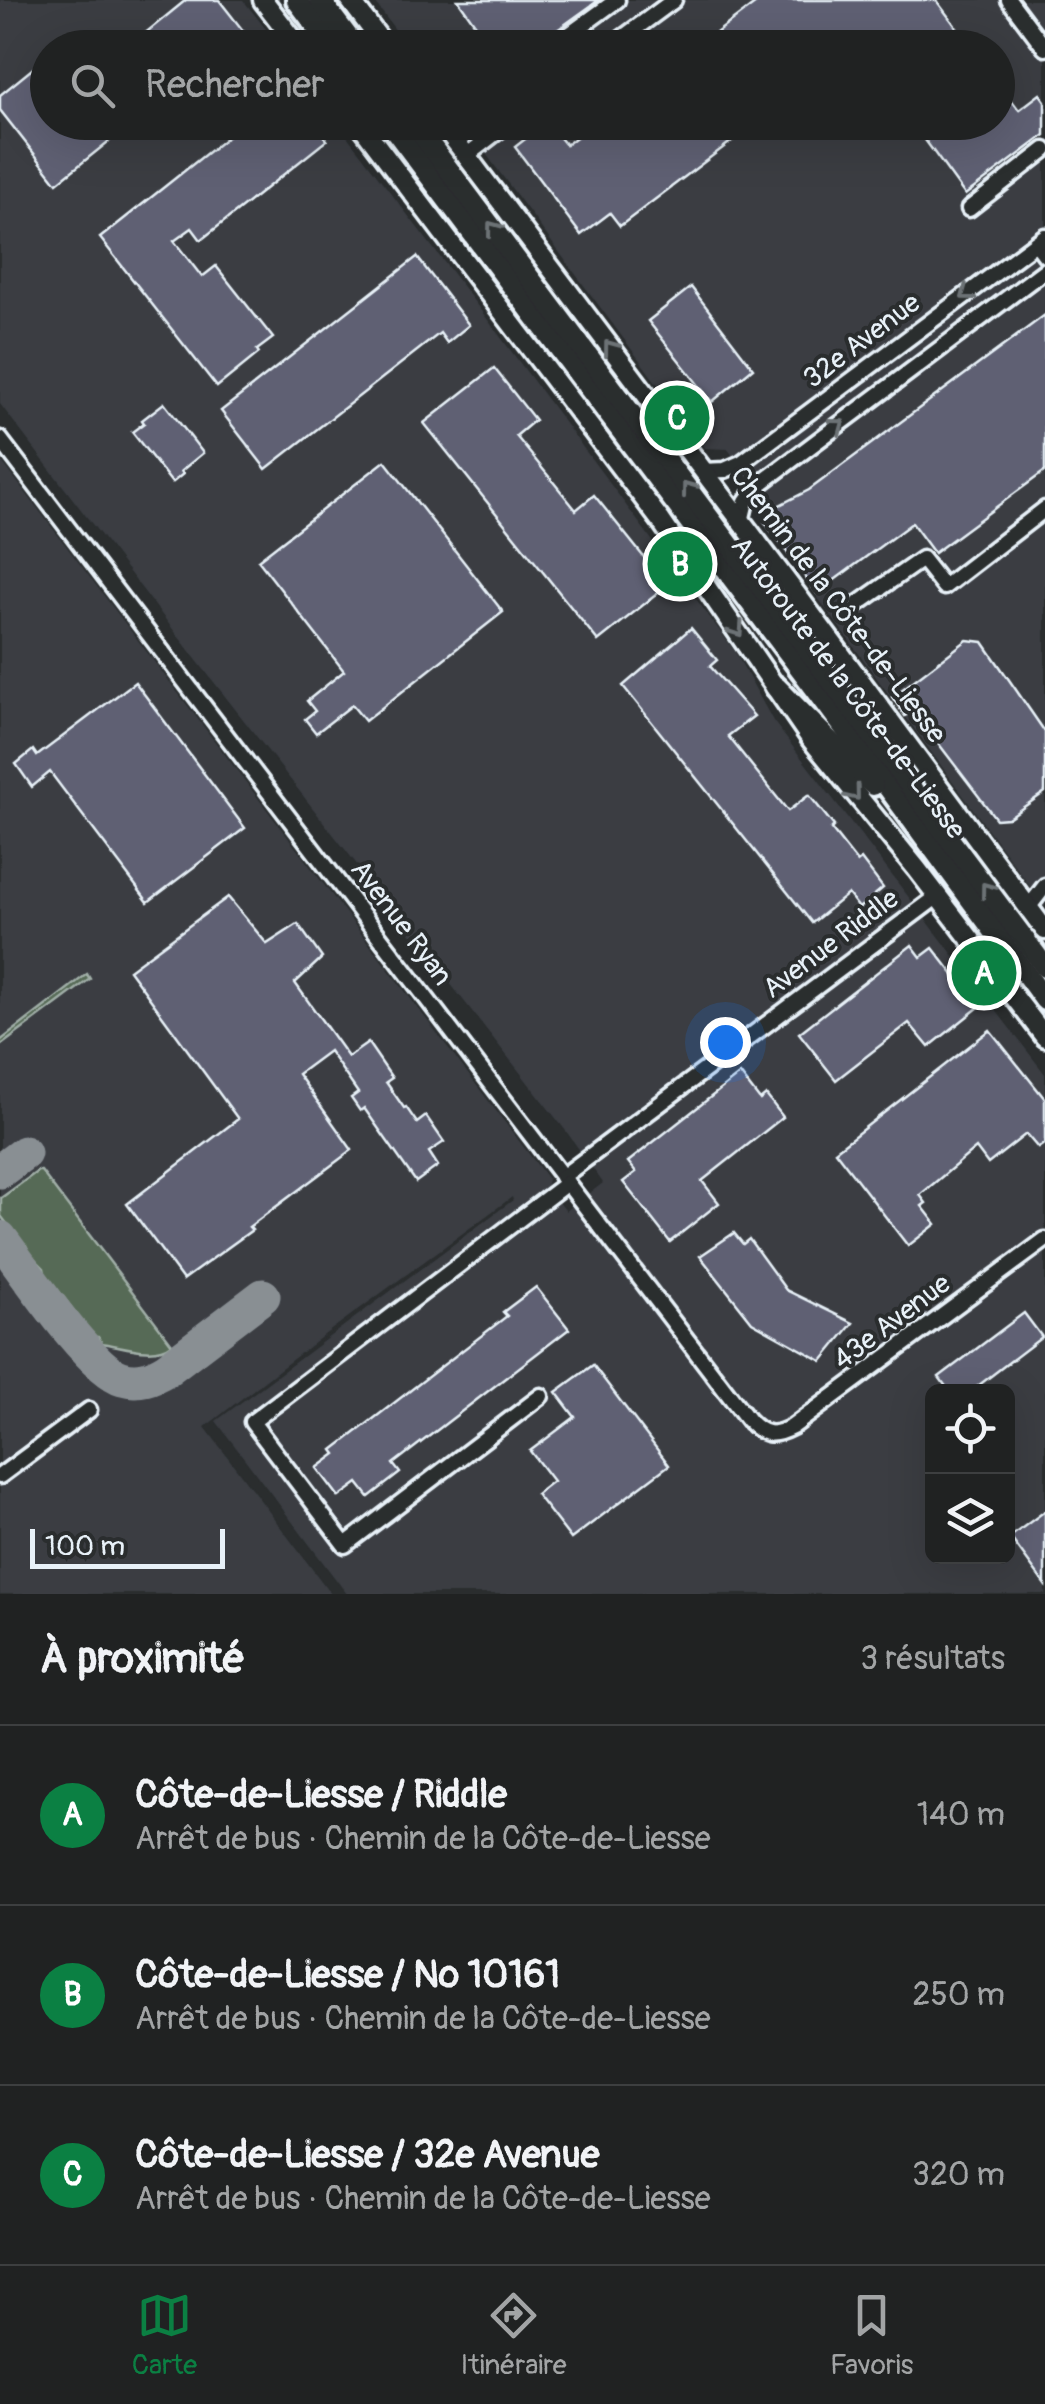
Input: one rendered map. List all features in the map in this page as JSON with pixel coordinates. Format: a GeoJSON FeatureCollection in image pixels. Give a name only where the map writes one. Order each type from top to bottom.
{"type":"FeatureCollection","features":[{"type":"Feature","properties":{"kind":"highway"},"geometry":{"type":"LineString","coordinates":[[297,0],[320,30]]}},
{"type":"Feature","properties":{"kind":"highway"},"geometry":{"type":"LineString","coordinates":[[320,0],[342,30]]}},
{"type":"Feature","properties":{"kind":"highway","name":"Autoroute de la Côte-de-Liesse"},"geometry":{"type":"LineString","coordinates":[[402,140],[1045,1000]]}},
{"type":"Feature","properties":{"kind":"highway","name":"Autoroute de la Côte-de-Liesse"},"geometry":{"type":"LineString","coordinates":[[426,140],[1045,967]]}},
{"type":"Feature","properties":{"kind":"highway"},"geometry":{"type":"LineString","coordinates":[[776,687],[920,831]]}},
{"type":"Feature","properties":{"kind":"main road"},"geometry":{"type":"LineString","coordinates":[[262,0],[286,30]]}},
{"type":"Feature","properties":{"kind":"main road"},"geometry":{"type":"LineString","coordinates":[[350,0],[372,30]]}},
{"type":"Feature","properties":{"kind":"main road"},"geometry":{"type":"LineString","coordinates":[[374,140],[661,521],[834,769],[938,896],[1045,1037]]}},
{"type":"Feature","properties":{"kind":"main road","name":"Chemin de la Côte-de-Liesse"},"geometry":{"type":"LineString","coordinates":[[454,140],[1045,930]]}},
{"type":"Feature","properties":{"kind":"street"},"geometry":{"type":"LineString","coordinates":[[576,30],[617,0]]}},
{"type":"Feature","properties":{"kind":"street"},"geometry":{"type":"LineString","coordinates":[[633,30],[674,0]]}},
{"type":"Feature","properties":{"kind":"street"},"geometry":{"type":"LineString","coordinates":[[1009,0],[1045,48]]}},
{"type":"Feature","properties":{"kind":"street"},"geometry":{"type":"LineString","coordinates":[[466,156],[487,140]]}},
{"type":"Feature","properties":{"kind":"street"},"geometry":{"type":"LineString","coordinates":[[969,208],[1045,150]]}},
{"type":"Feature","properties":{"kind":"street","name":"32e Avenue"},"geometry":{"type":"LineString","coordinates":[[703,470],[729,469],[741,463],[1014,258],[1042,244]]}},
{"type":"Feature","properties":{"kind":"street"},"geometry":{"type":"LineString","coordinates":[[1014,258],[1032,280]]}},
{"type":"Feature","properties":{"kind":"street","name":"32e Avenue"},"geometry":{"type":"LineString","coordinates":[[741,522],[746,500],[756,486],[1045,270]]}},
{"type":"Feature","properties":{"kind":"street","name":"Avenue Ryan"},"geometry":{"type":"LineString","coordinates":[[0,438],[748,1420],[766,1434]]}},
{"type":"Feature","properties":{"kind":"street"},"geometry":{"type":"LineString","coordinates":[[860,603],[922,559],[944,587],[1045,508]]}},
{"type":"Feature","properties":{"kind":"street"},"geometry":{"type":"LineString","coordinates":[[1028,908],[1045,885]]}},
{"type":"Feature","properties":{"kind":"street","name":"Avenue Riddle"},"geometry":{"type":"LineString","coordinates":[[541,1396],[344,1545],[252,1422],[938,896]]}},
{"type":"Feature","properties":{"kind":"street","name":"43e Avenue"},"geometry":{"type":"LineString","coordinates":[[766,1434],[776,1435],[792,1428],[1045,1240]]}},
{"type":"Feature","properties":{"kind":"street"},"geometry":{"type":"LineString","coordinates":[[0,1476],[89,1410]]}},
{"type":"Feature","properties":{"kind":"shaded area"},"geometry":{"type":"Polygon","coordinates":[[[0,0],[243,0],[267,30],[30,30],[30,140],[350,140],[734,650],[773,721],[1045,1074],[1045,1594],[347,1594],[216,1421],[512,1197],[205,1427],[331,1594],[0,1594],[0,459],[548,1179],[546,1187],[566,1211],[603,1183],[0,404],[0,0]]]}},
{"type":"Feature","properties":{"kind":"shaded area"},"geometry":{"type":"Polygon","coordinates":[[[373,0],[1045,0],[1045,907],[762,522],[768,507],[728,449],[705,448],[476,140],[1015,140],[1015,30],[395,30],[373,0]]]}},
{"type":"Feature","properties":{"kind":"green space"},"geometry":{"type":"Polygon","coordinates":[[[87,974],[90,979],[0,1046],[0,1041],[87,974]]]}},
{"type":"Feature","properties":{"kind":"green space"},"geometry":{"type":"Polygon","coordinates":[[[38,1171],[172,1344],[157,1350],[138,1350],[102,1343],[94,1337],[1,1216],[1,1198],[38,1171]]]}},
{"type":"Feature","properties":{"kind":"building"},"geometry":{"type":"Polygon","coordinates":[[[186,0],[219,0],[243,30],[149,30],[186,0]]]}},
{"type":"Feature","properties":{"kind":"building"},"geometry":{"type":"Polygon","coordinates":[[[458,0],[599,0],[557,30],[479,30],[458,0]]]}},
{"type":"Feature","properties":{"kind":"building"},"geometry":{"type":"Polygon","coordinates":[[[760,0],[936,0],[958,30],[720,30],[760,0]]]}},
{"type":"Feature","properties":{"kind":"building"},"geometry":{"type":"Polygon","coordinates":[[[30,71],[30,140],[111,140],[57,183],[0,110],[0,95],[30,71]]]}},
{"type":"Feature","properties":{"kind":"building"},"geometry":{"type":"Polygon","coordinates":[[[1040,94],[1045,101],[1045,135],[965,195],[925,140],[1015,140],[1015,105],[1019,110],[1040,94]]]}},
{"type":"Feature","properties":{"kind":"building"},"geometry":{"type":"Polygon","coordinates":[[[223,140],[327,140],[201,240],[192,228],[174,241],[202,277],[216,266],[273,338],[217,387],[100,238],[223,140]]]}},
{"type":"Feature","properties":{"kind":"building"},"geometry":{"type":"Polygon","coordinates":[[[524,140],[562,140],[566,145],[573,140],[733,140],[620,226],[610,213],[581,235],[515,147],[524,140]]]}},
{"type":"Feature","properties":{"kind":"building"},"geometry":{"type":"Polygon","coordinates":[[[417,257],[469,325],[447,343],[440,333],[266,469],[221,411],[417,257]]]}},
{"type":"Feature","properties":{"kind":"building"},"geometry":{"type":"Polygon","coordinates":[[[691,287],[753,368],[712,402],[648,321],[691,287]]]}},
{"type":"Feature","properties":{"kind":"building"},"geometry":{"type":"Polygon","coordinates":[[[1045,315],[1045,471],[934,553],[912,523],[817,593],[765,522],[772,509],[809,490],[1045,315]]]}},
{"type":"Feature","properties":{"kind":"building"},"geometry":{"type":"Polygon","coordinates":[[[494,368],[535,420],[516,436],[576,510],[594,495],[667,586],[598,641],[424,423],[494,368]]]}},
{"type":"Feature","properties":{"kind":"building"},"geometry":{"type":"Polygon","coordinates":[[[164,403],[203,453],[172,483],[132,432],[164,403]]]}},
{"type":"Feature","properties":{"kind":"building"},"geometry":{"type":"Polygon","coordinates":[[[385,461],[503,612],[365,721],[352,705],[316,733],[305,719],[315,711],[307,701],[344,671],[258,560],[385,461]]]}},
{"type":"Feature","properties":{"kind":"building"},"geometry":{"type":"Polygon","coordinates":[[[691,628],[717,660],[710,666],[754,716],[728,736],[788,811],[809,795],[857,862],[861,859],[883,888],[859,908],[848,894],[812,923],[623,686],[691,628]]]}},
{"type":"Feature","properties":{"kind":"building"},"geometry":{"type":"Polygon","coordinates":[[[967,640],[983,642],[1045,732],[1045,792],[1008,818],[996,819],[913,710],[905,716],[892,697],[967,640]]]}},
{"type":"Feature","properties":{"kind":"building"},"geometry":{"type":"Polygon","coordinates":[[[135,682],[245,828],[148,902],[50,772],[32,787],[16,764],[33,750],[37,756],[135,682]]]}},
{"type":"Feature","properties":{"kind":"building"},"geometry":{"type":"Polygon","coordinates":[[[228,897],[267,944],[298,924],[322,958],[295,983],[348,1057],[368,1043],[392,1078],[386,1082],[404,1108],[417,1123],[426,1116],[444,1142],[429,1152],[438,1166],[416,1182],[364,1108],[360,1111],[351,1098],[358,1093],[329,1051],[298,1074],[352,1150],[183,1280],[127,1204],[238,1119],[129,970],[228,897]]]}},
{"type":"Feature","properties":{"kind":"building"},"geometry":{"type":"Polygon","coordinates":[[[912,945],[921,957],[933,948],[979,1007],[929,1047],[909,1023],[836,1080],[799,1033],[912,945]]]}},
{"type":"Feature","properties":{"kind":"building"},"geometry":{"type":"Polygon","coordinates":[[[990,1030],[1045,1099],[1045,1143],[1038,1148],[1026,1134],[988,1164],[976,1148],[920,1195],[926,1203],[922,1206],[936,1224],[908,1246],[835,1151],[990,1030]]]}},
{"type":"Feature","properties":{"kind":"building"},"geometry":{"type":"Polygon","coordinates":[[[740,1074],[760,1100],[766,1095],[783,1117],[702,1181],[719,1203],[670,1242],[623,1182],[636,1172],[628,1162],[740,1074]]]}},
{"type":"Feature","properties":{"kind":"building"},"geometry":{"type":"Polygon","coordinates":[[[734,1233],[743,1244],[749,1239],[786,1290],[853,1323],[822,1361],[752,1322],[700,1256],[734,1233]]]}},
{"type":"Feature","properties":{"kind":"building"},"geometry":{"type":"Polygon","coordinates":[[[536,1287],[569,1329],[393,1464],[400,1473],[369,1497],[358,1483],[339,1497],[317,1468],[336,1454],[333,1450],[507,1316],[503,1312],[536,1287]]]}},
{"type":"Feature","properties":{"kind":"building"},"geometry":{"type":"Polygon","coordinates":[[[1024,1313],[1042,1337],[980,1384],[944,1384],[939,1377],[1024,1313]]]}},
{"type":"Feature","properties":{"kind":"building"},"geometry":{"type":"Polygon","coordinates":[[[593,1365],[669,1465],[571,1539],[536,1494],[553,1481],[530,1451],[575,1417],[556,1392],[593,1365]]]}},
{"type":"Feature","properties":{"kind":"building"},"geometry":{"type":"Polygon","coordinates":[[[1045,1511],[1045,1585],[1015,1544],[1015,1533],[1045,1511]]]}},
{"type":"Feature","properties":{"kind":"taxiway"},"geometry":{"type":"LineString","coordinates":[[0,1171],[24,1153]]}},
{"type":"Feature","properties":{"kind":"taxiway"},"geometry":{"type":"LineString","coordinates":[[0,1238],[75,1338],[109,1371],[122,1378],[145,1379],[167,1369],[263,1296]]}},
{"type":"Feature","properties":{"kind":"place","name":"Côte-de-Liesse / 32e Avenue"},"geometry":{"type":"Point","coordinates":[677,418]}},
{"type":"Feature","properties":{"kind":"place","name":"Côte-de-Liesse / No 10161"},"geometry":{"type":"Point","coordinates":[680,564]}},
{"type":"Feature","properties":{"kind":"place","name":"Côte-de-Liesse / Riddle"},"geometry":{"type":"Point","coordinates":[984,973]}}]}
